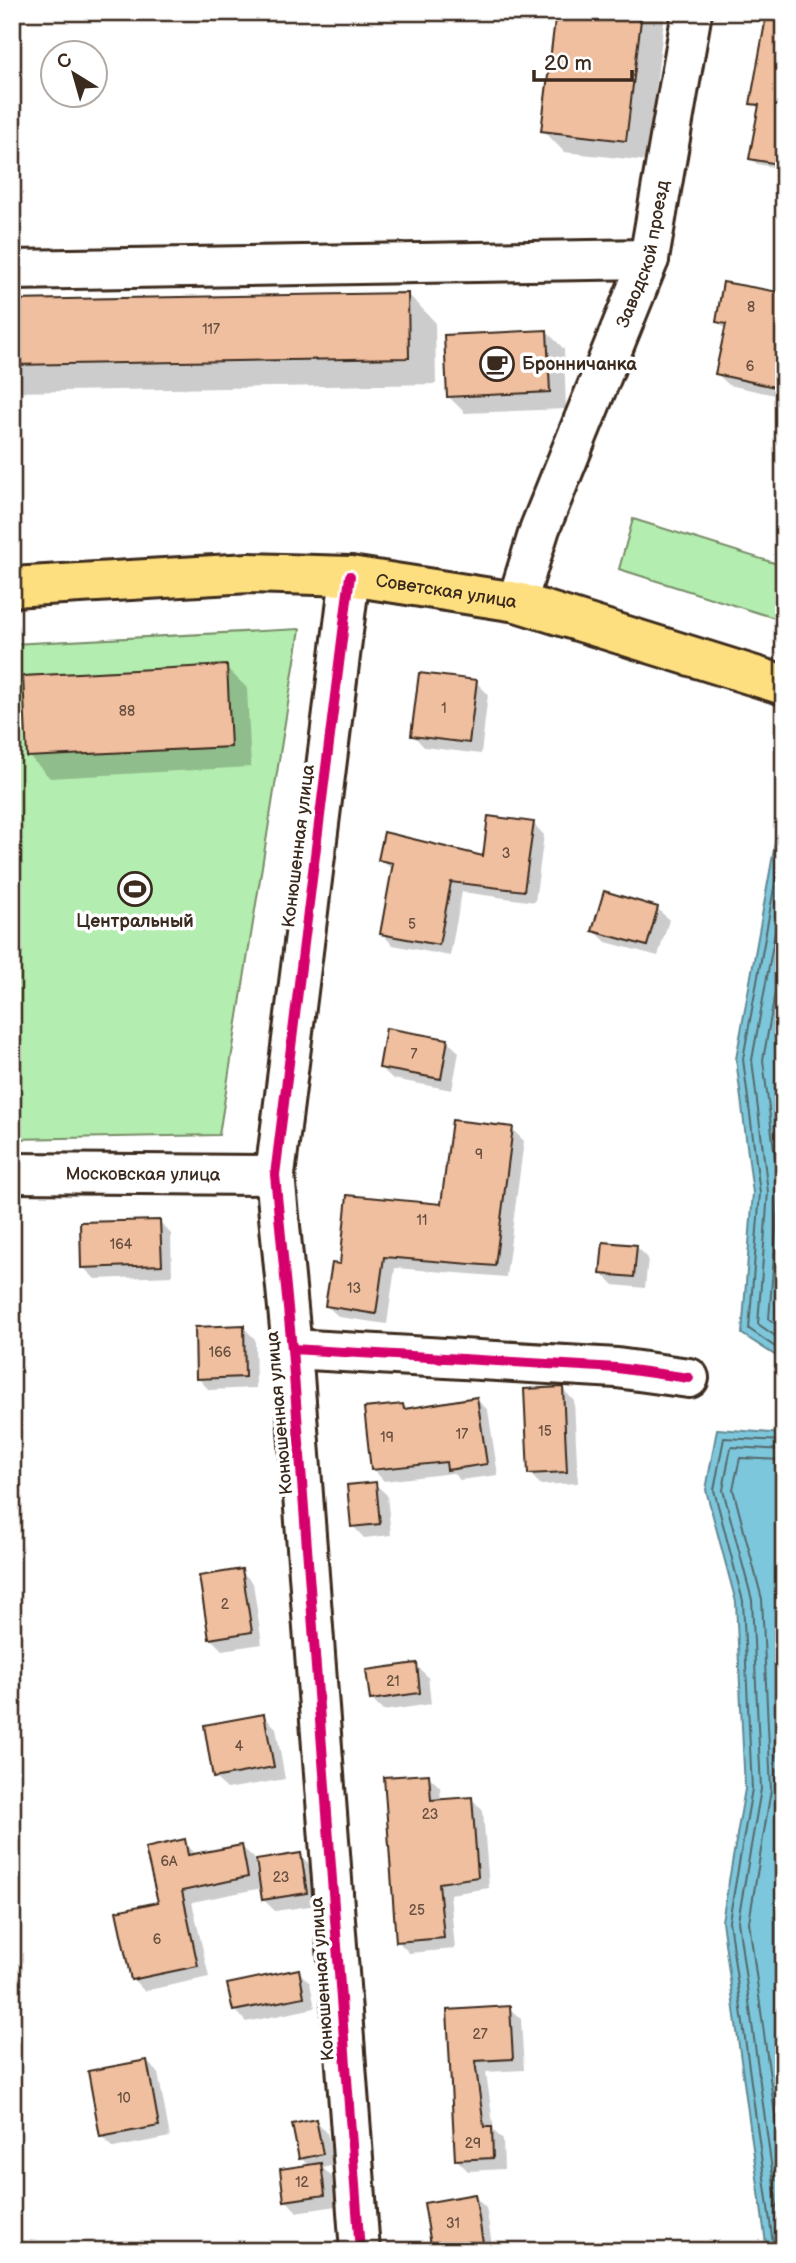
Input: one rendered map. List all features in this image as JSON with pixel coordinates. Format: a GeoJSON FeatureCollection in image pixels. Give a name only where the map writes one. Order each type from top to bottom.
{"type":"FeatureCollection","features":[{"type":"Feature","properties":{"kind":"main road","name":"Советская улица"},"geometry":{"type":"LineString","coordinates":[[12,587],[249,573],[349,576],[517,603],[784,685]]}},
{"type":"Feature","properties":{"kind":"street","name":"Заводской проезд"},"geometry":{"type":"LineString","coordinates":[[517,603],[540,528],[649,259],[692,12]]}},
{"type":"Feature","properties":{"kind":"street"},"geometry":{"type":"LineString","coordinates":[[12,270],[649,259]]}},
{"type":"Feature","properties":{"kind":"street","name":"Конюшенная улица"},"geometry":{"type":"LineString","coordinates":[[349,576],[275,1175],[292,1349],[360,2251]]}},
{"type":"Feature","properties":{"kind":"street","name":"Московская улица"},"geometry":{"type":"LineString","coordinates":[[12,1173],[275,1175]]}},
{"type":"Feature","properties":{"kind":"street"},"geometry":{"type":"LineString","coordinates":[[292,1349],[617,1368],[690,1378]]}},
{"type":"Feature","properties":{"kind":"green space"},"geometry":{"type":"Polygon","coordinates":[[[633,519],[784,566],[784,621],[619,569],[633,519]]]}},
{"type":"Feature","properties":{"kind":"green space","name":"Центральный"},"geometry":{"type":"Polygon","coordinates":[[[300,629],[219,1135],[12,1139],[12,644],[300,629]]]}},
{"type":"Feature","properties":{"kind":"water"},"geometry":{"type":"Polygon","coordinates":[[[784,816],[784,1361],[742,1334],[753,1193],[736,1059],[778,827],[784,816]]]}},
{"type":"Feature","properties":{"kind":"water"},"geometry":{"type":"Polygon","coordinates":[[[717,1429],[784,1434],[784,2251],[767,2251],[722,1921],[745,1789],[736,1602],[706,1490],[717,1429]]]}},
{"type":"Feature","properties":{"kind":"building"},"geometry":{"type":"Polygon","coordinates":[[[556,12],[642,12],[626,141],[541,131],[556,12]]]}},
{"type":"Feature","properties":{"kind":"building"},"geometry":{"type":"Polygon","coordinates":[[[767,12],[784,12],[784,165],[749,159],[759,105],[750,104],[767,12]]]}},
{"type":"Feature","properties":{"kind":"building"},"geometry":{"type":"Polygon","coordinates":[[[723,282],[784,293],[784,389],[715,374],[726,324],[716,322],[723,282]]]}},
{"type":"Feature","properties":{"kind":"building"},"geometry":{"type":"Polygon","coordinates":[[[408,293],[409,358],[12,365],[12,300],[408,293]]]}},
{"type":"Feature","properties":{"kind":"building","name":"Бронничанка"},"geometry":{"type":"Polygon","coordinates":[[[547,330],[550,392],[447,397],[444,335],[547,330]]]}},
{"type":"Feature","properties":{"kind":"building"},"geometry":{"type":"Polygon","coordinates":[[[227,665],[231,747],[27,757],[23,676],[227,665]]]}},
{"type":"Feature","properties":{"kind":"building"},"geometry":{"type":"Polygon","coordinates":[[[419,673],[477,680],[469,743],[411,736],[419,673]]]}},
{"type":"Feature","properties":{"kind":"building"},"geometry":{"type":"Polygon","coordinates":[[[488,816],[534,822],[524,891],[451,882],[439,945],[380,934],[393,863],[378,860],[384,832],[483,856],[488,816]]]}},
{"type":"Feature","properties":{"kind":"building"},"geometry":{"type":"Polygon","coordinates":[[[604,891],[658,907],[647,946],[592,931],[604,891]]]}},
{"type":"Feature","properties":{"kind":"building"},"geometry":{"type":"Polygon","coordinates":[[[386,1028],[448,1039],[441,1079],[379,1068],[386,1028]]]}},
{"type":"Feature","properties":{"kind":"building"},"geometry":{"type":"Polygon","coordinates":[[[452,1120],[513,1127],[495,1266],[384,1257],[376,1314],[325,1306],[332,1263],[340,1264],[347,1195],[441,1204],[452,1120]]]}},
{"type":"Feature","properties":{"kind":"building"},"geometry":{"type":"Polygon","coordinates":[[[160,1220],[162,1265],[81,1268],[80,1222],[160,1220]]]}},
{"type":"Feature","properties":{"kind":"building"},"geometry":{"type":"Polygon","coordinates":[[[603,1242],[637,1245],[634,1277],[600,1274],[603,1242]]]}},
{"type":"Feature","properties":{"kind":"building"},"geometry":{"type":"Polygon","coordinates":[[[244,1325],[245,1377],[196,1379],[195,1327],[244,1325]]]}},
{"type":"Feature","properties":{"kind":"building"},"geometry":{"type":"Polygon","coordinates":[[[563,1387],[567,1472],[528,1474],[524,1389],[563,1387]]]}},
{"type":"Feature","properties":{"kind":"building"},"geometry":{"type":"Polygon","coordinates":[[[477,1397],[487,1464],[447,1470],[446,1462],[371,1470],[364,1408],[403,1404],[404,1409],[477,1397]]]}},
{"type":"Feature","properties":{"kind":"building"},"geometry":{"type":"Polygon","coordinates":[[[376,1482],[380,1524],[351,1527],[347,1485],[376,1482]]]}},
{"type":"Feature","properties":{"kind":"building"},"geometry":{"type":"Polygon","coordinates":[[[242,1569],[252,1632],[209,1639],[199,1576],[242,1569]]]}},
{"type":"Feature","properties":{"kind":"building"},"geometry":{"type":"Polygon","coordinates":[[[417,1663],[420,1693],[370,1700],[366,1670],[417,1663]]]}},
{"type":"Feature","properties":{"kind":"building"},"geometry":{"type":"Polygon","coordinates":[[[264,1714],[274,1767],[213,1778],[204,1725],[264,1714]]]}},
{"type":"Feature","properties":{"kind":"building"},"geometry":{"type":"Polygon","coordinates":[[[429,1774],[431,1800],[472,1797],[478,1877],[439,1883],[444,1938],[396,1942],[384,1777],[429,1774]]]}},
{"type":"Feature","properties":{"kind":"building"},"geometry":{"type":"Polygon","coordinates":[[[185,1839],[188,1855],[242,1845],[248,1877],[182,1891],[198,1966],[131,1980],[116,1911],[158,1902],[145,1848],[185,1839]]]}},
{"type":"Feature","properties":{"kind":"building"},"geometry":{"type":"Polygon","coordinates":[[[301,1853],[307,1893],[262,1900],[256,1860],[301,1853]]]}},
{"type":"Feature","properties":{"kind":"building"},"geometry":{"type":"Polygon","coordinates":[[[299,1969],[304,1997],[233,2011],[227,1984],[299,1969]]]}},
{"type":"Feature","properties":{"kind":"building"},"geometry":{"type":"Polygon","coordinates":[[[510,2006],[513,2059],[475,2061],[484,2127],[492,2127],[493,2158],[455,2160],[447,2010],[510,2006]]]}},
{"type":"Feature","properties":{"kind":"building"},"geometry":{"type":"Polygon","coordinates":[[[147,2060],[159,2126],[100,2137],[88,2071],[147,2060]]]}},
{"type":"Feature","properties":{"kind":"building"},"geometry":{"type":"Polygon","coordinates":[[[316,2119],[323,2154],[299,2159],[292,2124],[316,2119]]]}},
{"type":"Feature","properties":{"kind":"building"},"geometry":{"type":"Polygon","coordinates":[[[321,2163],[325,2195],[284,2201],[280,2169],[321,2163]]]}},
{"type":"Feature","properties":{"kind":"building"},"geometry":{"type":"Polygon","coordinates":[[[475,2194],[483,2243],[432,2251],[424,2203],[475,2194]]]}},
{"type":"Feature","properties":{"kind":"cycle path"},"geometry":{"type":"LineString","coordinates":[[350,576],[275,1175],[292,1349],[360,2251]]}},
{"type":"Feature","properties":{"kind":"cycle path"},"geometry":{"type":"LineString","coordinates":[[292,1349],[617,1368],[689,1378]]}},
{"type":"Feature","properties":{"kind":"place","name":"Бронничанка"},"geometry":{"type":"Point","coordinates":[497,364]}},
{"type":"Feature","properties":{"kind":"place","name":"Центральный"},"geometry":{"type":"Point","coordinates":[135,889]}}]}
